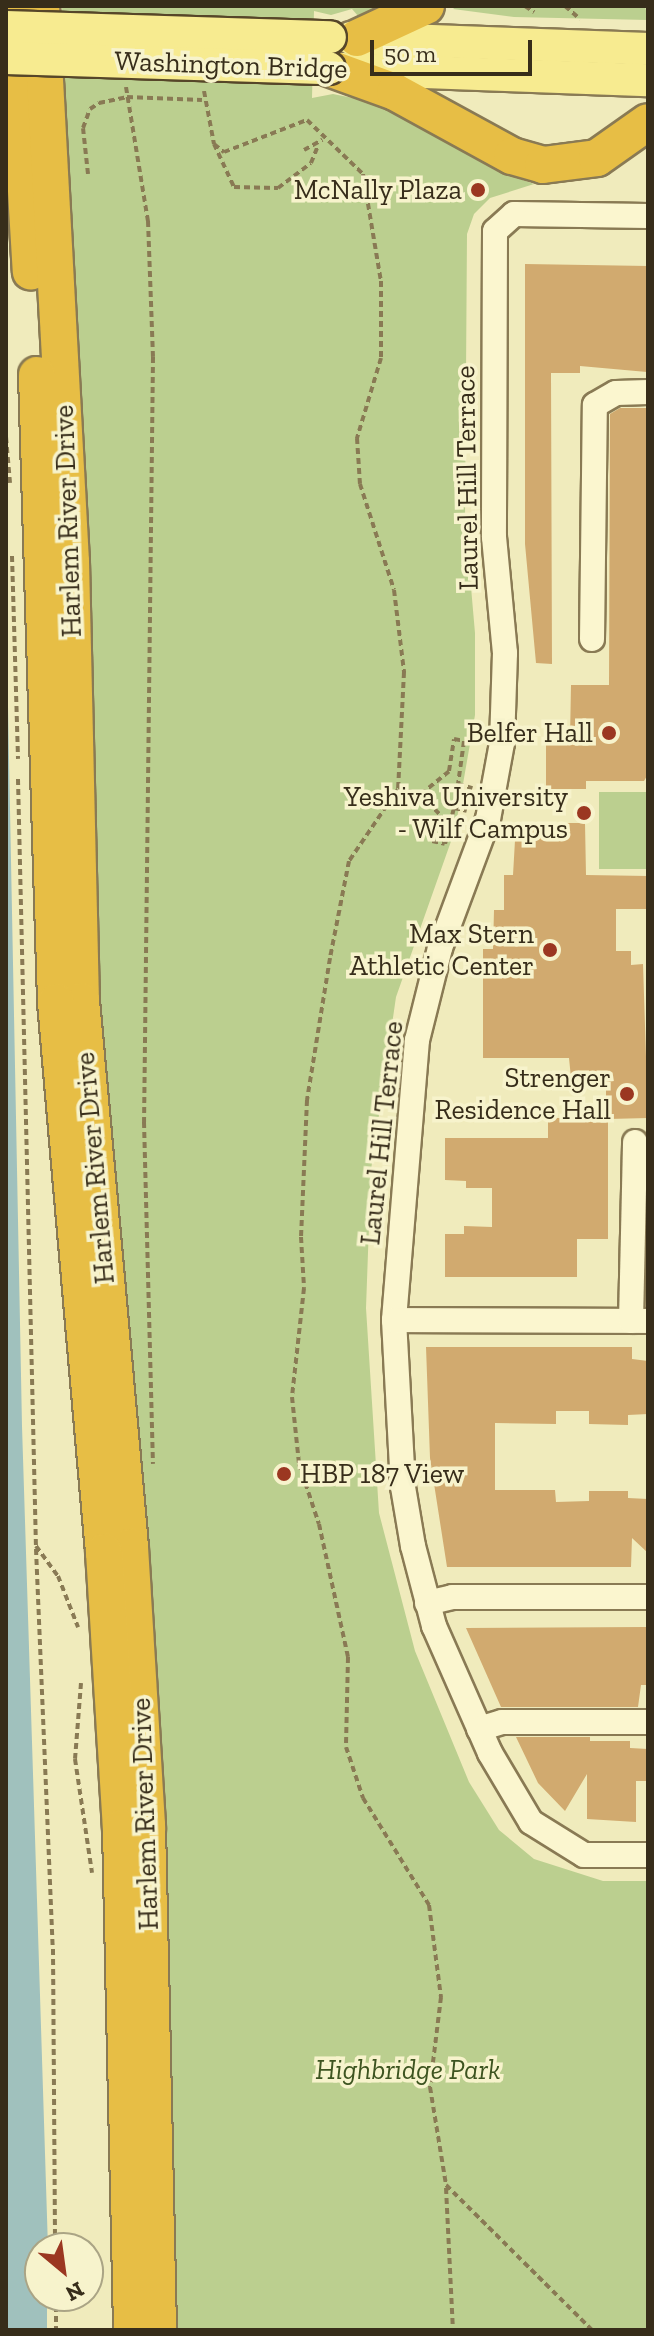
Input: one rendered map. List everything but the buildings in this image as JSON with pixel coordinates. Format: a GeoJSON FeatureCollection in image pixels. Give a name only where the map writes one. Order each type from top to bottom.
{"type":"FeatureCollection","features":[{"type":"Feature","properties":{"kind":"highway","name":"Harlem River Drive"},"geometry":{"type":"LineString","coordinates":[[15,6],[46,567],[56,1002],[105,1567],[121,1828],[132,2330]]}},
{"type":"Feature","properties":{"kind":"highway","name":"Harlem River Drive"},"geometry":{"type":"LineString","coordinates":[[41,6],[71,562],[81,1001],[130,1547],[146,1794],[158,2330]]}},
{"type":"Feature","properties":{"kind":"highway"},"geometry":{"type":"LineString","coordinates":[[426,6],[338,48],[395,92],[512,156],[543,165],[597,158],[648,122]]}},
{"type":"Feature","properties":{"kind":"main road","name":"Washington Bridge"},"geometry":{"type":"LineString","coordinates":[[6,27],[338,48]]}},
{"type":"Feature","properties":{"kind":"main road","name":"Washington Bridge"},"geometry":{"type":"LineString","coordinates":[[6,58],[338,48],[648,49]]}},
{"type":"Feature","properties":{"kind":"main road","name":"Washington Bridge"},"geometry":{"type":"LineString","coordinates":[[599,50],[648,80]]}},
{"type":"Feature","properties":{"kind":"street","name":"Laurel Hill Terrace"},"geometry":{"type":"LineString","coordinates":[[648,216],[514,214],[495,231],[494,537],[505,653],[502,743],[488,819],[440,948],[417,1040],[394,1320],[403,1487],[427,1603],[481,1734],[531,1822],[584,1855],[648,1855]]}},
{"type":"Feature","properties":{"kind":"street"},"geometry":{"type":"LineString","coordinates":[[592,639],[595,405],[616,393],[648,392]]}},
{"type":"Feature","properties":{"kind":"street"},"geometry":{"type":"LineString","coordinates":[[394,1320],[640,1321],[635,1142]]}},
{"type":"Feature","properties":{"kind":"street"},"geometry":{"type":"LineString","coordinates":[[427,1603],[467,1596],[648,1597]]}},
{"type":"Feature","properties":{"kind":"street"},"geometry":{"type":"LineString","coordinates":[[481,1734],[502,1722],[648,1722]]}},
{"type":"Feature","properties":{"kind":"street"},"geometry":{"type":"LineString","coordinates":[[481,1734],[507,1731],[648,1732]]}},
{"type":"Feature","properties":{"kind":"path"},"geometry":{"type":"LineString","coordinates":[[525,6],[534,12]]}},
{"type":"Feature","properties":{"kind":"path"},"geometry":{"type":"LineString","coordinates":[[565,6],[599,50]]}},
{"type":"Feature","properties":{"kind":"path"},"geometry":{"type":"LineString","coordinates":[[126,82],[148,221],[153,357],[144,1122],[153,1468]]}},
{"type":"Feature","properties":{"kind":"path"},"geometry":{"type":"LineString","coordinates":[[88,174],[86,117],[99,103],[127,97],[202,100],[214,144],[234,187],[278,188],[311,163],[318,146],[304,150],[322,140]]}},
{"type":"Feature","properties":{"kind":"path"},"geometry":{"type":"LineString","coordinates":[[214,144],[224,152],[307,120],[322,140],[333,143],[363,174],[381,281],[381,358],[357,438],[360,484],[394,590],[404,672],[398,789],[349,861],[330,958],[307,1100],[304,1288],[292,1397],[299,1464],[348,1657],[346,1747],[352,1774],[429,1905],[440,1961],[430,2087],[446,2185],[453,2330]]}},
{"type":"Feature","properties":{"kind":"path"},"geometry":{"type":"LineString","coordinates":[[6,437],[10,487]]}},
{"type":"Feature","properties":{"kind":"path"},"geometry":{"type":"LineString","coordinates":[[11,545],[36,1546],[53,1949],[55,2232]]}},
{"type":"Feature","properties":{"kind":"path"},"geometry":{"type":"LineString","coordinates":[[421,794],[449,771],[454,739],[464,741],[458,784],[473,788]]}},
{"type":"Feature","properties":{"kind":"path"},"geometry":{"type":"LineString","coordinates":[[398,789],[421,794],[440,815],[432,841],[445,844],[454,808],[467,811]]}},
{"type":"Feature","properties":{"kind":"path"},"geometry":{"type":"LineString","coordinates":[[36,1546],[58,1576],[79,1634]]}},
{"type":"Feature","properties":{"kind":"path"},"geometry":{"type":"LineString","coordinates":[[83,1671],[75,1759],[95,1887]]}},
{"type":"Feature","properties":{"kind":"path"},"geometry":{"type":"LineString","coordinates":[[446,2185],[592,2330]]}},
{"type":"Feature","properties":{"kind":"path"},"geometry":{"type":"LineString","coordinates":[[576,2330],[581,2321]]}},
{"type":"Feature","properties":{"kind":"green space","name":"Highbridge Park"},"geometry":{"type":"Polygon","coordinates":[[[62,6],[395,6],[359,17],[352,9],[331,15],[314,11],[312,98],[333,94],[408,109],[422,126],[495,170],[534,184],[490,198],[474,214],[467,234],[465,518],[475,633],[475,715],[455,830],[396,997],[371,1170],[366,1308],[379,1513],[415,1651],[469,1782],[499,1830],[534,1859],[603,1881],[648,1881],[648,2330],[172,2330],[96,1041],[62,6]]]}},
{"type":"Feature","properties":{"kind":"green space"},"geometry":{"type":"Polygon","coordinates":[[[457,6],[645,6],[648,20],[514,17],[453,9],[457,6]]]}},
{"type":"Feature","properties":{"kind":"green space"},"geometry":{"type":"Polygon","coordinates":[[[599,792],[648,792],[648,869],[599,869],[599,792]]]}},
{"type":"Feature","properties":{"kind":"water"},"geometry":{"type":"Polygon","coordinates":[[[6,603],[22,1426],[47,2232],[24,2232],[24,2312],[47,2312],[47,2330],[6,2330],[6,603]]]}},
{"type":"Feature","properties":{"kind":"place","name":"McNally Plaza"},"geometry":{"type":"Point","coordinates":[478,190]}},
{"type":"Feature","properties":{"kind":"place","name":"Belfer Hall"},"geometry":{"type":"Point","coordinates":[609,733]}},
{"type":"Feature","properties":{"kind":"place","name":"Yeshiva University - Wilf Campus"},"geometry":{"type":"Point","coordinates":[584,813]}},
{"type":"Feature","properties":{"kind":"place","name":"Max Stern Athletic Center"},"geometry":{"type":"Point","coordinates":[550,950]}},
{"type":"Feature","properties":{"kind":"place","name":"Strenger Residence Hall"},"geometry":{"type":"Point","coordinates":[627,1094]}},
{"type":"Feature","properties":{"kind":"place","name":"HBP 187 View"},"geometry":{"type":"Point","coordinates":[284,1474]}}]}
